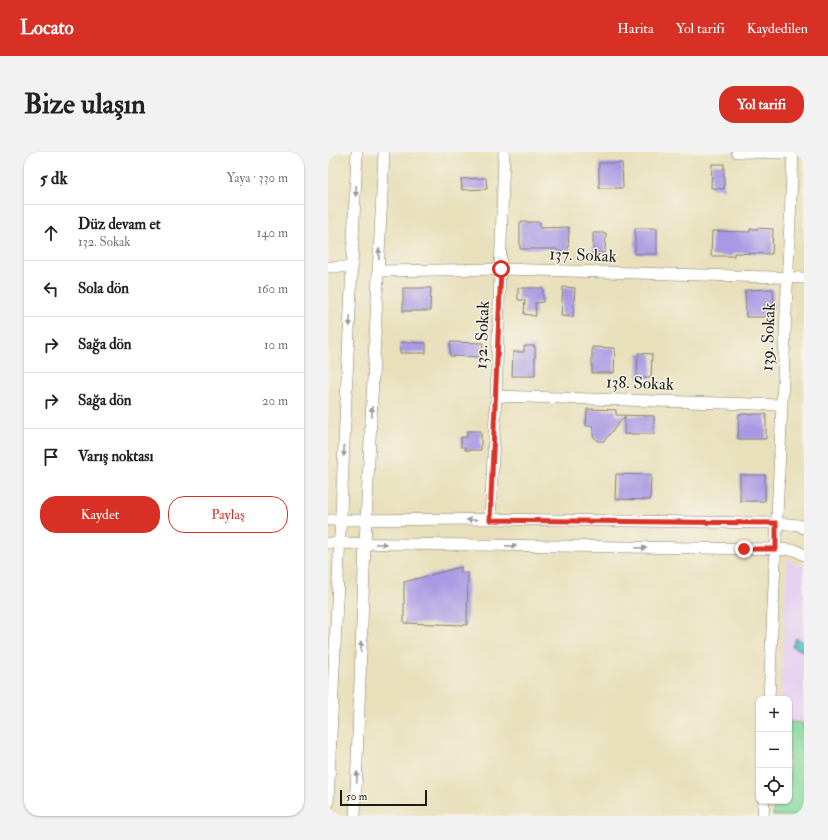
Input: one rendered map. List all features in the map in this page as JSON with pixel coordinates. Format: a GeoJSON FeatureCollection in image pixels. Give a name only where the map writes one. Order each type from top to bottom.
{"type":"FeatureCollection","features":[{"type":"Feature","properties":{"kind":"street"},"geometry":{"type":"LineString","coordinates":[[328,804],[357,152]]}},
{"type":"Feature","properties":{"kind":"street"},"geometry":{"type":"LineString","coordinates":[[355,816],[365,543],[384,152]]}},
{"type":"Feature","properties":{"kind":"street","name":"132. Sokak"},"geometry":{"type":"LineString","coordinates":[[490,520],[501,269],[504,152]]}},
{"type":"Feature","properties":{"kind":"street"},"geometry":{"type":"LineString","coordinates":[[737,152],[793,152]]}},
{"type":"Feature","properties":{"kind":"street","name":"139. Sokak"},"geometry":{"type":"LineString","coordinates":[[769,696],[793,152]]}},
{"type":"Feature","properties":{"kind":"street"},"geometry":{"type":"LineString","coordinates":[[328,267],[352,267]]}},
{"type":"Feature","properties":{"kind":"street","name":"137. Sokak"},"geometry":{"type":"LineString","coordinates":[[378,271],[501,269],[804,278]]}},
{"type":"Feature","properties":{"kind":"street","name":"138. Sokak"},"geometry":{"type":"LineString","coordinates":[[496,396],[782,405]]}},
{"type":"Feature","properties":{"kind":"street"},"geometry":{"type":"LineString","coordinates":[[328,520],[776,523],[799,525],[804,528]]}},
{"type":"Feature","properties":{"kind":"street"},"geometry":{"type":"LineString","coordinates":[[328,543],[776,549],[795,550],[804,555]]}},
{"type":"Feature","properties":{"kind":"street"},"geometry":{"type":"LineString","coordinates":[[763,816],[764,804]]}},
{"type":"Feature","properties":{"kind":"shaded area"},"geometry":{"type":"Polygon","coordinates":[[[787,559],[804,567],[804,723],[792,722],[792,696],[780,696],[787,559]]]}},
{"type":"Feature","properties":{"kind":"green space"},"geometry":{"type":"Polygon","coordinates":[[[792,722],[804,723],[804,816],[773,816],[774,804],[792,804],[792,722]]]}},
{"type":"Feature","properties":{"kind":"water"},"geometry":{"type":"Polygon","coordinates":[[[796,638],[804,642],[804,652],[792,646],[796,638]]]}},
{"type":"Feature","properties":{"kind":"building"},"geometry":{"type":"Polygon","coordinates":[[[599,163],[622,163],[623,188],[599,188],[599,163]]]}},
{"type":"Feature","properties":{"kind":"building"},"geometry":{"type":"Polygon","coordinates":[[[712,164],[724,164],[724,189],[711,188],[712,164]]]}},
{"type":"Feature","properties":{"kind":"building"},"geometry":{"type":"Polygon","coordinates":[[[486,178],[487,189],[462,190],[461,179],[486,178]]]}},
{"type":"Feature","properties":{"kind":"building"},"geometry":{"type":"Polygon","coordinates":[[[520,222],[540,222],[540,228],[569,227],[568,252],[557,251],[557,249],[520,249],[520,222]]]}},
{"type":"Feature","properties":{"kind":"building"},"geometry":{"type":"Polygon","coordinates":[[[635,228],[657,228],[657,254],[635,254],[635,228]]]}},
{"type":"Feature","properties":{"kind":"building"},"geometry":{"type":"Polygon","coordinates":[[[750,229],[773,229],[772,254],[734,253],[734,256],[711,256],[712,231],[750,232],[750,229]]]}},
{"type":"Feature","properties":{"kind":"building"},"geometry":{"type":"Polygon","coordinates":[[[593,233],[606,233],[605,253],[593,253],[593,233]]]}},
{"type":"Feature","properties":{"kind":"building"},"geometry":{"type":"Polygon","coordinates":[[[563,287],[575,288],[573,317],[561,316],[563,287]]]}},
{"type":"Feature","properties":{"kind":"building"},"geometry":{"type":"Polygon","coordinates":[[[403,288],[431,288],[430,311],[403,311],[403,288]]]}},
{"type":"Feature","properties":{"kind":"building"},"geometry":{"type":"Polygon","coordinates":[[[518,288],[543,288],[543,302],[535,303],[536,316],[524,314],[525,300],[518,300],[518,288]]]}},
{"type":"Feature","properties":{"kind":"building"},"geometry":{"type":"Polygon","coordinates":[[[773,289],[774,310],[770,310],[770,317],[746,317],[745,290],[773,289]]]}},
{"type":"Feature","properties":{"kind":"building"},"geometry":{"type":"Polygon","coordinates":[[[400,342],[426,343],[426,353],[400,353],[400,342]]]}},
{"type":"Feature","properties":{"kind":"building"},"geometry":{"type":"Polygon","coordinates":[[[450,342],[483,343],[482,357],[450,356],[450,342]]]}},
{"type":"Feature","properties":{"kind":"building"},"geometry":{"type":"Polygon","coordinates":[[[524,346],[535,346],[535,376],[512,376],[513,352],[524,352],[524,346]]]}},
{"type":"Feature","properties":{"kind":"building"},"geometry":{"type":"Polygon","coordinates":[[[592,347],[615,348],[614,373],[592,373],[592,347]]]}},
{"type":"Feature","properties":{"kind":"building"},"geometry":{"type":"Polygon","coordinates":[[[638,353],[652,354],[651,378],[637,378],[638,353]]]}},
{"type":"Feature","properties":{"kind":"building"},"geometry":{"type":"Polygon","coordinates":[[[587,409],[616,410],[616,415],[654,416],[654,434],[624,434],[625,416],[604,441],[598,441],[593,436],[593,426],[586,426],[587,409]]]}},
{"type":"Feature","properties":{"kind":"building"},"geometry":{"type":"Polygon","coordinates":[[[739,414],[766,414],[766,439],[738,439],[739,414]]]}},
{"type":"Feature","properties":{"kind":"building"},"geometry":{"type":"Polygon","coordinates":[[[467,431],[481,431],[481,450],[465,450],[465,447],[461,447],[461,437],[467,437],[467,431]]]}},
{"type":"Feature","properties":{"kind":"building"},"geometry":{"type":"Polygon","coordinates":[[[616,474],[651,475],[650,500],[615,499],[616,474]]]}},
{"type":"Feature","properties":{"kind":"building"},"geometry":{"type":"Polygon","coordinates":[[[740,475],[765,475],[765,501],[740,501],[740,475]]]}},
{"type":"Feature","properties":{"kind":"building"},"geometry":{"type":"Polygon","coordinates":[[[461,567],[461,573],[468,573],[467,625],[404,623],[404,582],[461,567]]]}},
{"type":"Feature","properties":{"kind":"route"},"geometry":{"type":"LineString","coordinates":[[501,269],[490,520],[776,523],[776,549],[744,549]]}}]}
